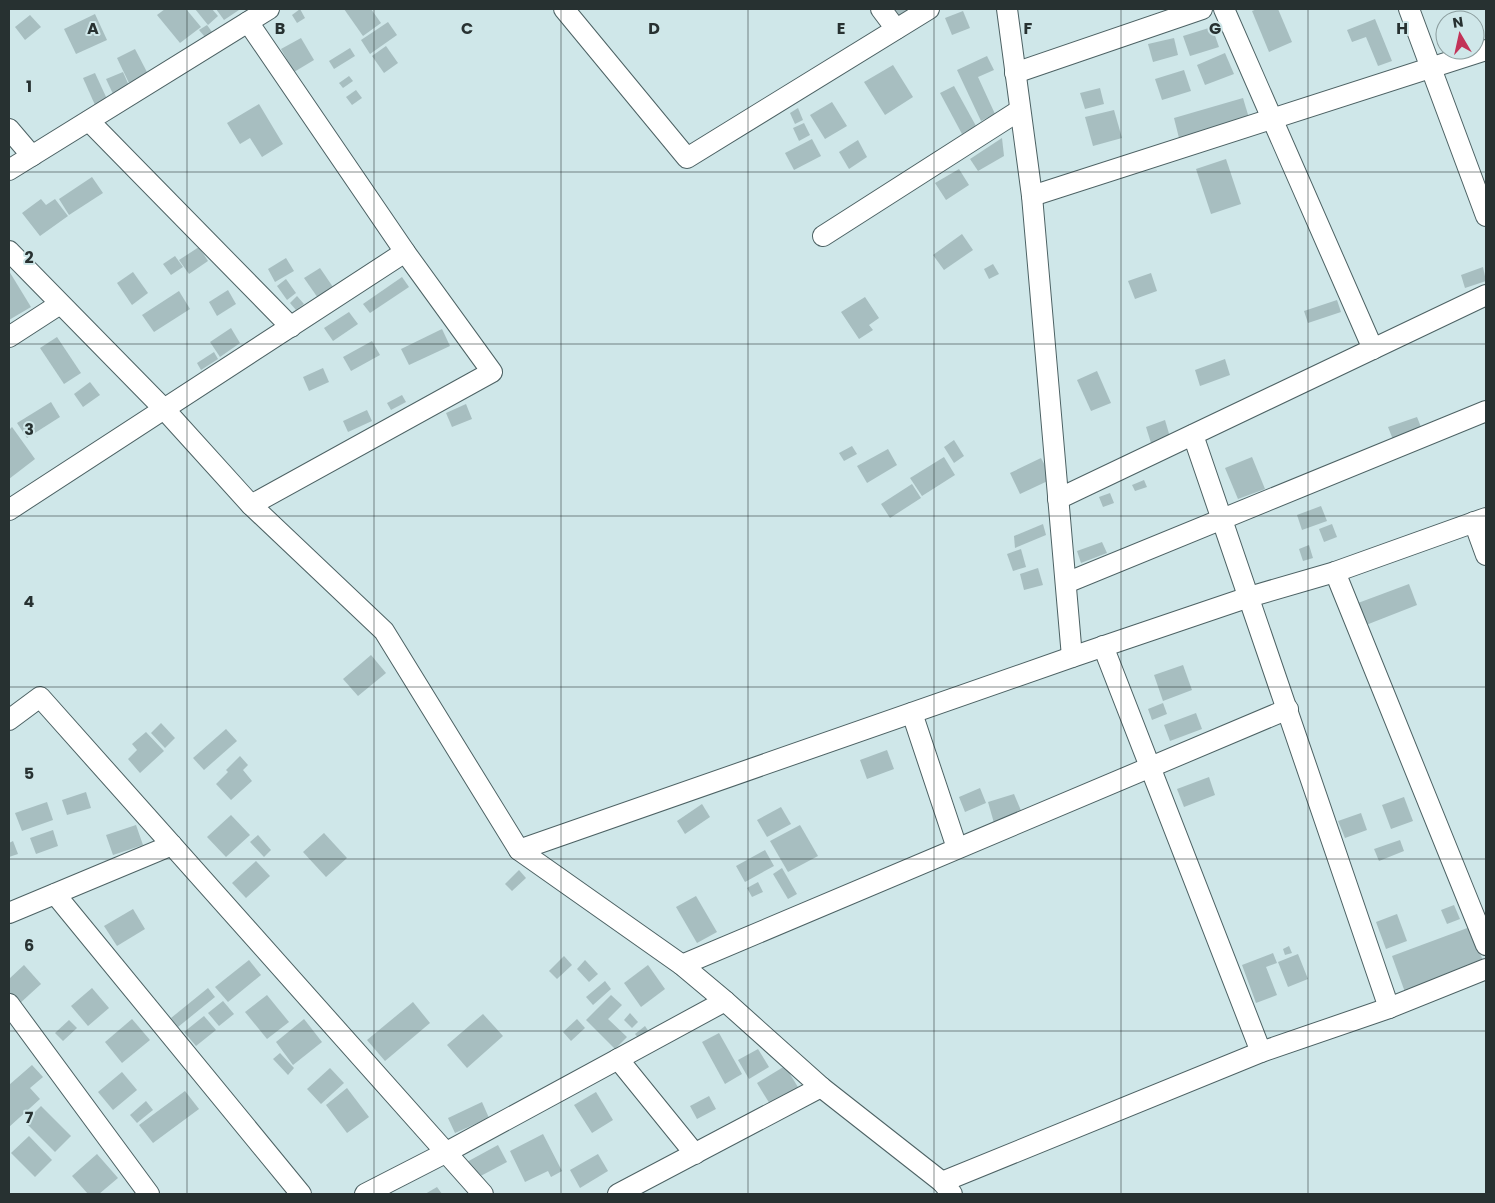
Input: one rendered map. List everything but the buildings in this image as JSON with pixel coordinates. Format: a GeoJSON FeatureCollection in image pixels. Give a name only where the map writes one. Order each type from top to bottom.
{"type":"FeatureCollection","features":[{"type":"Feature","properties":{"kind":"street"},"geometry":{"type":"LineString","coordinates":[[564,9],[687,158],[929,9]]}},
{"type":"Feature","properties":{"kind":"street"},"geometry":{"type":"LineString","coordinates":[[881,9],[896,29]]}},
{"type":"Feature","properties":{"kind":"street"},"geometry":{"type":"LineString","coordinates":[[1007,9],[1032,196],[1072,657]]}},
{"type":"Feature","properties":{"kind":"street"},"geometry":{"type":"LineString","coordinates":[[1015,72],[1202,9]]}},
{"type":"Feature","properties":{"kind":"street"},"geometry":{"type":"LineString","coordinates":[[1224,9],[1373,350]]}},
{"type":"Feature","properties":{"kind":"street"},"geometry":{"type":"LineString","coordinates":[[1409,9],[1486,216]]}},
{"type":"Feature","properties":{"kind":"street"},"geometry":{"type":"LineString","coordinates":[[9,170],[261,13],[405,252],[492,372],[251,505]]}},
{"type":"Feature","properties":{"kind":"street"},"geometry":{"type":"LineString","coordinates":[[1032,196],[1486,50]]}},
{"type":"Feature","properties":{"kind":"street"},"geometry":{"type":"LineString","coordinates":[[823,236],[1020,110]]}},
{"type":"Feature","properties":{"kind":"street"},"geometry":{"type":"LineString","coordinates":[[89,121],[291,327]]}},
{"type":"Feature","properties":{"kind":"street"},"geometry":{"type":"LineString","coordinates":[[9,128],[32,156]]}},
{"type":"Feature","properties":{"kind":"street"},"geometry":{"type":"LineString","coordinates":[[9,251],[165,410],[251,505],[384,631],[519,850],[682,965],[821,1087],[947,1188],[1261,1052],[1389,1008],[1486,969]]}},
{"type":"Feature","properties":{"kind":"street"},"geometry":{"type":"LineString","coordinates":[[9,510],[405,252]]}},
{"type":"Feature","properties":{"kind":"street"},"geometry":{"type":"LineString","coordinates":[[1058,499],[1486,296]]}},
{"type":"Feature","properties":{"kind":"street"},"geometry":{"type":"LineString","coordinates":[[9,338],[60,304]]}},
{"type":"Feature","properties":{"kind":"street"},"geometry":{"type":"LineString","coordinates":[[1066,583],[1486,411]]}},
{"type":"Feature","properties":{"kind":"street"},"geometry":{"type":"LineString","coordinates":[[1193,435],[1389,1008]]}},
{"type":"Feature","properties":{"kind":"street"},"geometry":{"type":"LineString","coordinates":[[519,850],[1103,646],[1249,597],[1335,572],[1480,520],[1486,555]]}},
{"type":"Feature","properties":{"kind":"street"},"geometry":{"type":"LineString","coordinates":[[1335,572],[1486,945]]}},
{"type":"Feature","properties":{"kind":"street"},"geometry":{"type":"LineString","coordinates":[[1103,646],[1261,1052]]}},
{"type":"Feature","properties":{"kind":"street"},"geometry":{"type":"LineString","coordinates":[[9,720],[40,697],[483,1194]]}},
{"type":"Feature","properties":{"kind":"street"},"geometry":{"type":"LineString","coordinates":[[682,965],[1288,709]]}},
{"type":"Feature","properties":{"kind":"street"},"geometry":{"type":"LineString","coordinates":[[912,713],[957,848]]}},
{"type":"Feature","properties":{"kind":"street"},"geometry":{"type":"LineString","coordinates":[[9,913],[172,845]]}},
{"type":"Feature","properties":{"kind":"street"},"geometry":{"type":"LineString","coordinates":[[55,894],[301,1194]]}},
{"type":"Feature","properties":{"kind":"street"},"geometry":{"type":"LineString","coordinates":[[365,1194],[445,1153],[725,1001]]}},
{"type":"Feature","properties":{"kind":"street"},"geometry":{"type":"LineString","coordinates":[[9,1004],[149,1194]]}},
{"type":"Feature","properties":{"kind":"street"},"geometry":{"type":"LineString","coordinates":[[618,1059],[695,1154]]}},
{"type":"Feature","properties":{"kind":"street"},"geometry":{"type":"LineString","coordinates":[[618,1194],[821,1087]]}}]}
